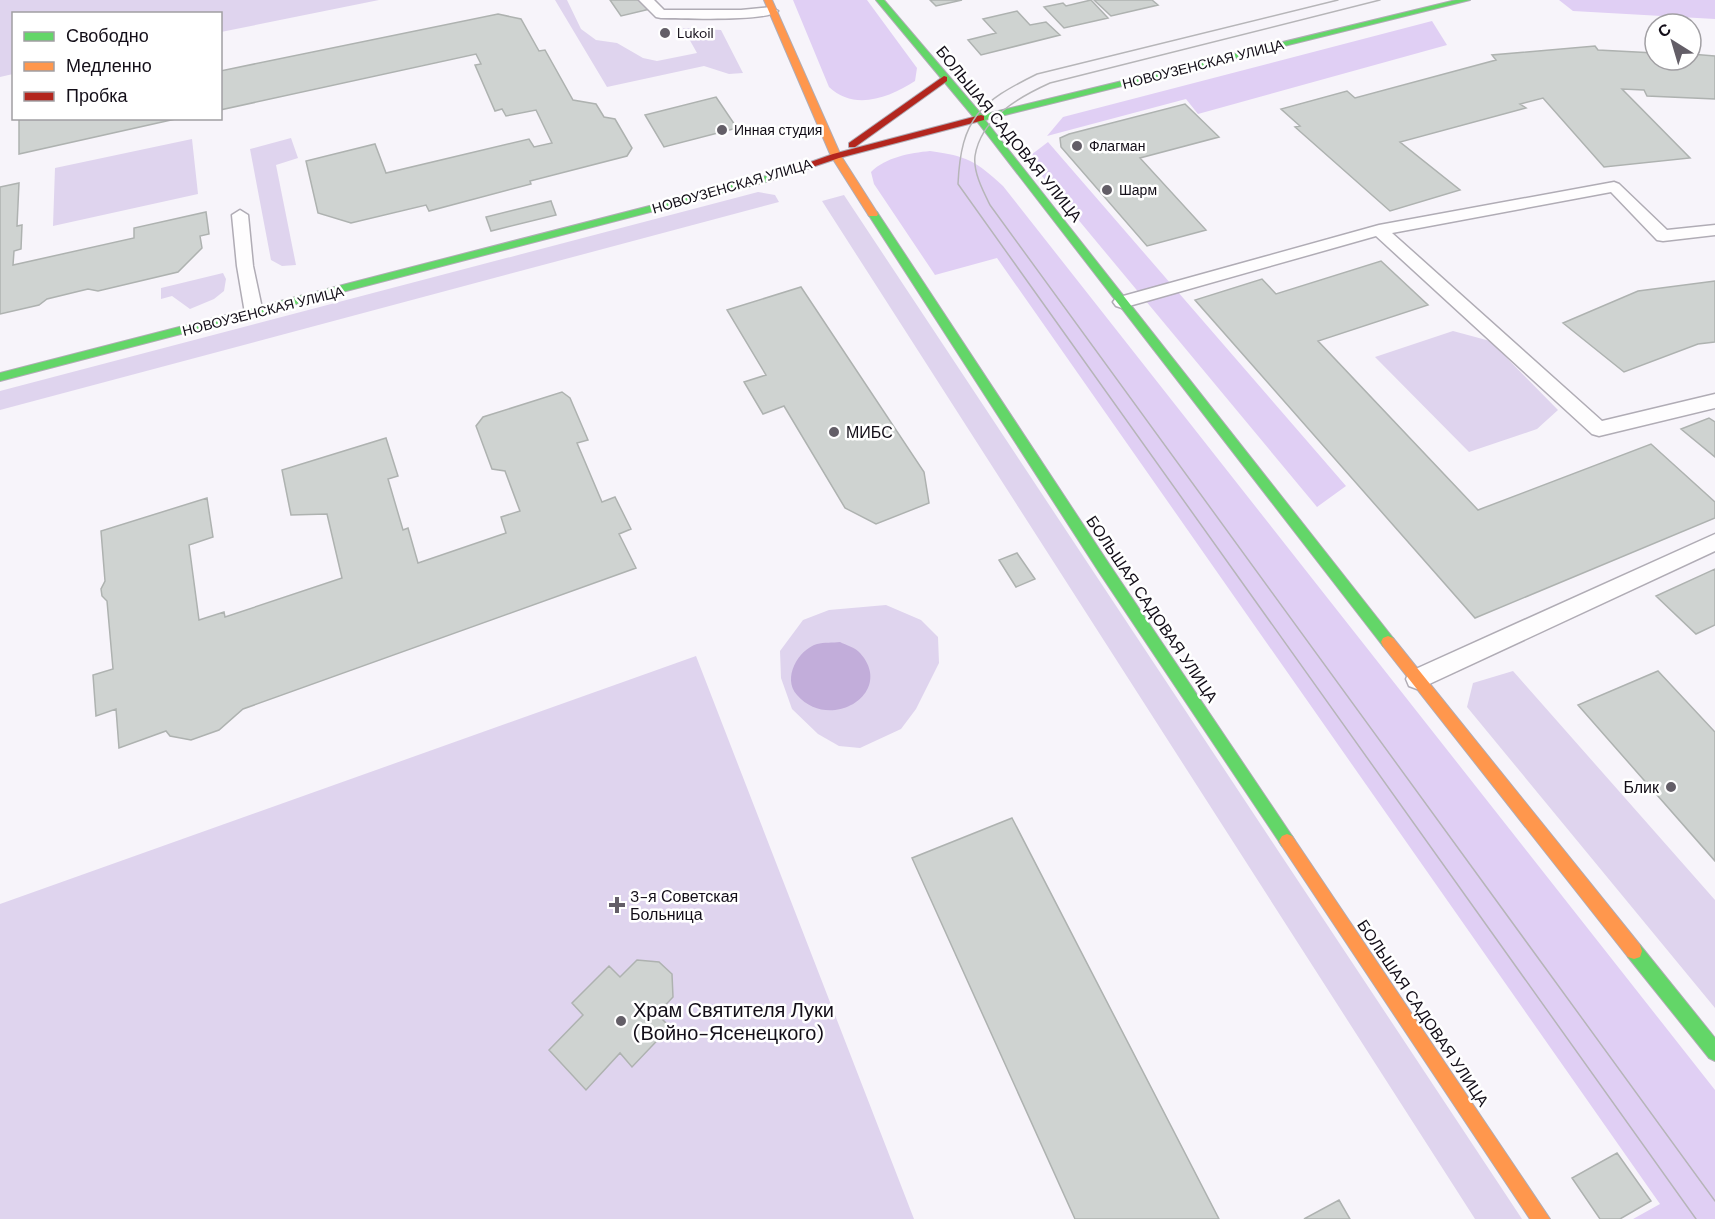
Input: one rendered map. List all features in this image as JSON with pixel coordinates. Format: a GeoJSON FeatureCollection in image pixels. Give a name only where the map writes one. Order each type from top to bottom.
{"type":"FeatureCollection","features":[{"type":"Feature","properties":{"kind":"main road","name":"БОЛЬШАЯ САДОВАЯ УЛИЦА"},"geometry":{"type":"LineString","coordinates":[[880,0],[979,118],[1417,679],[1715,1052]]}},
{"type":"Feature","properties":{"kind":"main road","name":"НОВОУЗЕНСКАЯ УЛИЦА"},"geometry":{"type":"LineString","coordinates":[[0,377],[789,173],[836,156],[979,118],[1466,0]]}},
{"type":"Feature","properties":{"kind":"main road","name":"БОЛЬШАЯ САДОВАЯ УЛИЦА"},"geometry":{"type":"LineString","coordinates":[[769,5],[836,156],[1111,578],[1541,1219]]}},
{"type":"Feature","properties":{"kind":"main road"},"geometry":{"type":"LineString","coordinates":[[836,156],[944,79]]}},
{"type":"Feature","properties":{"kind":"lane"},"geometry":{"type":"LineString","coordinates":[[646,0],[661,14],[741,14],[769,5]]}},
{"type":"Feature","properties":{"kind":"lane"},"geometry":{"type":"LineString","coordinates":[[1122,302],[1379,230],[1614,187],[1663,236],[1715,230]]}},
{"type":"Feature","properties":{"kind":"lane"},"geometry":{"type":"LineString","coordinates":[[240,215],[254,313]]}},
{"type":"Feature","properties":{"kind":"lane"},"geometry":{"type":"LineString","coordinates":[[1379,230],[1599,429],[1715,401]]}},
{"type":"Feature","properties":{"kind":"lane"},"geometry":{"type":"LineString","coordinates":[[1417,679],[1715,542]]}},
{"type":"Feature","properties":{"kind":"shaded area"},"geometry":{"type":"Polygon","coordinates":[[[0,0],[379,0],[222,32],[222,12],[12,12],[12,74],[0,77],[0,0]]]}},
{"type":"Feature","properties":{"kind":"shaded area"},"geometry":{"type":"Polygon","coordinates":[[[555,0],[567,0],[581,29],[596,40],[617,43],[643,58],[657,61],[697,53],[683,28],[721,30],[743,73],[729,74],[704,66],[607,87],[555,0]]]}},
{"type":"Feature","properties":{"kind":"shaded area"},"geometry":{"type":"Polygon","coordinates":[[[793,0],[867,0],[917,68],[915,81],[883,97],[872,99],[849,99],[839,94],[829,87],[793,0]]]}},
{"type":"Feature","properties":{"kind":"shaded area"},"geometry":{"type":"Polygon","coordinates":[[[1559,0],[1715,0],[1715,19],[1703,18],[1703,12],[1643,12],[1643,15],[1573,11],[1559,0]]]}},
{"type":"Feature","properties":{"kind":"shaded area"},"geometry":{"type":"Polygon","coordinates":[[[1432,21],[1447,45],[1198,114],[1186,99],[1047,136],[1063,117],[1432,21]]]}},
{"type":"Feature","properties":{"kind":"shaded area"},"geometry":{"type":"Polygon","coordinates":[[[291,138],[298,158],[276,165],[296,265],[282,266],[271,260],[250,149],[291,138]]]}},
{"type":"Feature","properties":{"kind":"shaded area"},"geometry":{"type":"Polygon","coordinates":[[[192,139],[198,194],[53,226],[55,168],[192,139]]]}},
{"type":"Feature","properties":{"kind":"shaded area"},"geometry":{"type":"Polygon","coordinates":[[[1048,142],[1346,486],[1317,507],[1027,158],[1048,142]]]}},
{"type":"Feature","properties":{"kind":"shaded area"},"geometry":{"type":"Polygon","coordinates":[[[930,151],[970,161],[1003,186],[1715,1090],[1715,1219],[1633,1219],[1660,1204],[997,258],[935,275],[874,184],[871,172],[891,159],[930,151]]]}},
{"type":"Feature","properties":{"kind":"shaded area"},"geometry":{"type":"Polygon","coordinates":[[[758,192],[775,195],[779,202],[0,410],[0,391],[758,192]]]}},
{"type":"Feature","properties":{"kind":"shaded area"},"geometry":{"type":"Polygon","coordinates":[[[844,195],[1522,1219],[1475,1219],[822,201],[844,195]]]}},
{"type":"Feature","properties":{"kind":"shaded area"},"geometry":{"type":"Polygon","coordinates":[[[223,273],[226,279],[224,291],[214,299],[190,309],[172,296],[161,299],[161,288],[223,273]]]}},
{"type":"Feature","properties":{"kind":"shaded area"},"geometry":{"type":"Polygon","coordinates":[[[1453,331],[1490,341],[1558,410],[1537,429],[1469,452],[1375,357],[1453,331]]]}},
{"type":"Feature","properties":{"kind":"shaded area"},"geometry":{"type":"Polygon","coordinates":[[[886,605],[921,620],[938,637],[939,663],[916,709],[901,729],[860,748],[839,746],[818,734],[792,709],[781,678],[780,651],[803,620],[829,610],[886,605]]]}},
{"type":"Feature","properties":{"kind":"shaded area"},"geometry":{"type":"Polygon","coordinates":[[[840,642],[858,651],[869,668],[870,682],[865,694],[854,703],[841,709],[826,710],[811,706],[797,695],[793,688],[791,681],[794,665],[810,647],[820,643],[840,642]]]}},
{"type":"Feature","properties":{"kind":"shaded area"},"geometry":{"type":"Polygon","coordinates":[[[696,656],[914,1219],[0,1219],[0,904],[696,656]]]}},
{"type":"Feature","properties":{"kind":"shaded area"},"geometry":{"type":"Polygon","coordinates":[[[1513,671],[1715,900],[1715,1008],[1467,707],[1473,683],[1513,671]]]}},
{"type":"Feature","properties":{"kind":"building"},"geometry":{"type":"Polygon","coordinates":[[[610,0],[643,0],[650,9],[621,16],[610,0]]]}},
{"type":"Feature","properties":{"kind":"building"},"geometry":{"type":"Polygon","coordinates":[[[930,0],[962,0],[936,6],[930,0]]]}},
{"type":"Feature","properties":{"kind":"building"},"geometry":{"type":"Polygon","coordinates":[[[1091,0],[1108,18],[1064,28],[1044,7],[1063,3],[1066,6],[1091,0]]]}},
{"type":"Feature","properties":{"kind":"building"},"geometry":{"type":"Polygon","coordinates":[[[1094,0],[1152,0],[1158,5],[1111,16],[1094,0]]]}},
{"type":"Feature","properties":{"kind":"building"},"geometry":{"type":"Polygon","coordinates":[[[1017,11],[1030,25],[1046,22],[1060,35],[981,55],[968,40],[996,33],[983,19],[1017,11]]]}},
{"type":"Feature","properties":{"kind":"building"},"geometry":{"type":"Polygon","coordinates":[[[498,14],[521,19],[539,51],[545,50],[573,100],[596,104],[604,117],[615,119],[632,148],[627,156],[530,181],[531,184],[429,211],[426,205],[351,223],[318,213],[306,161],[375,144],[386,173],[529,139],[534,147],[552,143],[536,110],[506,116],[502,109],[495,111],[475,65],[481,64],[476,54],[222,110],[222,71],[498,14]]]}},
{"type":"Feature","properties":{"kind":"building"},"geometry":{"type":"Polygon","coordinates":[[[1595,46],[1598,50],[1643,52],[1643,72],[1703,72],[1703,55],[1715,56],[1715,99],[1647,96],[1644,90],[1622,89],[1690,158],[1604,167],[1543,98],[1520,104],[1526,108],[1400,142],[1460,190],[1390,211],[1295,127],[1300,126],[1281,109],[1347,91],[1355,98],[1496,60],[1492,55],[1595,46]]]}},
{"type":"Feature","properties":{"kind":"building"},"geometry":{"type":"Polygon","coordinates":[[[716,97],[737,128],[664,147],[645,115],[716,97]]]}},
{"type":"Feature","properties":{"kind":"building"},"geometry":{"type":"Polygon","coordinates":[[[1185,104],[1219,137],[1140,158],[1206,230],[1147,246],[1061,147],[1060,138],[1185,104]]]}},
{"type":"Feature","properties":{"kind":"building"},"geometry":{"type":"Polygon","coordinates":[[[19,120],[171,120],[19,154],[19,120]]]}},
{"type":"Feature","properties":{"kind":"building"},"geometry":{"type":"Polygon","coordinates":[[[19,183],[17,226],[22,225],[21,249],[14,251],[13,265],[134,238],[134,228],[206,212],[209,234],[200,236],[202,248],[178,272],[98,291],[88,289],[47,299],[39,305],[0,314],[0,187],[19,183]]]}},
{"type":"Feature","properties":{"kind":"building"},"geometry":{"type":"Polygon","coordinates":[[[551,201],[556,215],[491,231],[486,217],[551,201]]]}},
{"type":"Feature","properties":{"kind":"building"},"geometry":{"type":"Polygon","coordinates":[[[1381,261],[1428,305],[1318,341],[1478,510],[1651,444],[1715,502],[1715,518],[1475,618],[1195,300],[1262,279],[1276,294],[1381,261]]]}},
{"type":"Feature","properties":{"kind":"building"},"geometry":{"type":"Polygon","coordinates":[[[1715,281],[1715,342],[1698,344],[1624,372],[1563,323],[1638,291],[1715,281]]]}},
{"type":"Feature","properties":{"kind":"building"},"geometry":{"type":"Polygon","coordinates":[[[801,287],[924,472],[929,503],[876,524],[845,508],[784,406],[763,414],[744,382],[766,375],[727,310],[801,287]]]}},
{"type":"Feature","properties":{"kind":"building"},"geometry":{"type":"Polygon","coordinates":[[[562,392],[570,398],[588,440],[577,443],[602,502],[615,497],[631,529],[619,534],[636,568],[243,709],[219,730],[191,740],[170,736],[166,731],[119,748],[116,709],[96,716],[93,675],[113,669],[107,601],[102,596],[101,589],[105,581],[101,531],[207,498],[213,537],[189,545],[199,620],[224,612],[225,617],[342,578],[327,514],[291,515],[282,470],[386,438],[398,476],[388,479],[403,530],[408,528],[418,563],[506,533],[501,517],[520,511],[505,471],[492,469],[476,426],[483,417],[562,392]]]}},
{"type":"Feature","properties":{"kind":"building"},"geometry":{"type":"Polygon","coordinates":[[[1709,418],[1715,422],[1715,457],[1681,429],[1709,418]]]}},
{"type":"Feature","properties":{"kind":"building"},"geometry":{"type":"Polygon","coordinates":[[[1017,553],[1035,579],[1016,587],[999,560],[1017,553]]]}},
{"type":"Feature","properties":{"kind":"building"},"geometry":{"type":"Polygon","coordinates":[[[1715,569],[1715,625],[1696,634],[1656,596],[1715,569]]]}},
{"type":"Feature","properties":{"kind":"building"},"geometry":{"type":"Polygon","coordinates":[[[1658,671],[1715,732],[1715,861],[1578,705],[1658,671]]]}},
{"type":"Feature","properties":{"kind":"building"},"geometry":{"type":"Polygon","coordinates":[[[1012,818],[1219,1219],[1075,1219],[912,858],[1012,818]]]}},
{"type":"Feature","properties":{"kind":"building","name":"Храм Cвятителя Луки (Войно-Ясенецкого)"},"geometry":{"type":"Polygon","coordinates":[[[637,960],[659,962],[672,974],[673,997],[657,1014],[670,1027],[632,1067],[620,1053],[586,1090],[549,1050],[583,1015],[572,1003],[609,966],[620,977],[637,960]]]}},
{"type":"Feature","properties":{"kind":"building"},"geometry":{"type":"Polygon","coordinates":[[[1617,1153],[1651,1201],[1620,1219],[1600,1219],[1572,1178],[1617,1153]]]}},
{"type":"Feature","properties":{"kind":"building"},"geometry":{"type":"Polygon","coordinates":[[[1339,1200],[1350,1219],[1304,1219],[1339,1200]]]}},
{"type":"Feature","properties":{"kind":"tram line"},"geometry":{"type":"LineString","coordinates":[[1338,0],[1037,74],[1001,94],[977,115],[964,143],[958,184],[1696,1219]]}},
{"type":"Feature","properties":{"kind":"tram line"},"geometry":{"type":"LineString","coordinates":[[1380,0],[1050,83],[1014,102],[993,120],[985,131],[975,156],[977,175],[990,205],[1715,1201]]}},
{"type":"Feature","properties":{"kind":"traffic: fast"},"geometry":{"type":"LineString","coordinates":[[880,0],[979,118],[1388,642]]}},
{"type":"Feature","properties":{"kind":"traffic: fast"},"geometry":{"type":"LineString","coordinates":[[981,118],[1466,0]]}},
{"type":"Feature","properties":{"kind":"traffic: fast"},"geometry":{"type":"LineString","coordinates":[[0,377],[774,177]]}},
{"type":"Feature","properties":{"kind":"traffic: fast"},"geometry":{"type":"LineString","coordinates":[[873,214],[1104,568],[1287,841]]}},
{"type":"Feature","properties":{"kind":"traffic: fast"},"geometry":{"type":"LineString","coordinates":[[1634,951],[1715,1052]]}},
{"type":"Feature","properties":{"kind":"traffic: slow"},"geometry":{"type":"LineString","coordinates":[[768,0],[836,156],[873,214]]}},
{"type":"Feature","properties":{"kind":"traffic: slow"},"geometry":{"type":"LineString","coordinates":[[1388,642],[1634,951]]}},
{"type":"Feature","properties":{"kind":"traffic: slow"},"geometry":{"type":"LineString","coordinates":[[1287,841],[1541,1219]]}},
{"type":"Feature","properties":{"kind":"traffic: jam"},"geometry":{"type":"LineString","coordinates":[[852,145],[944,79]]}},
{"type":"Feature","properties":{"kind":"traffic: jam"},"geometry":{"type":"LineString","coordinates":[[774,177],[836,156],[981,118]]}},
{"type":"Feature","properties":{"kind":"place","name":"Lukoil"},"geometry":{"type":"Point","coordinates":[665,33]}},
{"type":"Feature","properties":{"kind":"place","name":"Инная студия"},"geometry":{"type":"Point","coordinates":[722,130]}},
{"type":"Feature","properties":{"kind":"place","name":"Флагман"},"geometry":{"type":"Point","coordinates":[1077,146]}},
{"type":"Feature","properties":{"kind":"place","name":"Шарм"},"geometry":{"type":"Point","coordinates":[1107,190]}},
{"type":"Feature","properties":{"kind":"place","name":"МИБС"},"geometry":{"type":"Point","coordinates":[834,432]}},
{"type":"Feature","properties":{"kind":"place","name":"Блик"},"geometry":{"type":"Point","coordinates":[1671,787]}},
{"type":"Feature","properties":{"kind":"place","name":"3-я Советская Больница"},"geometry":{"type":"Point","coordinates":[617,905]}},
{"type":"Feature","properties":{"kind":"place","name":"Храм Cвятителя Луки (Войно-Ясенецкого)"},"geometry":{"type":"Point","coordinates":[621,1021]}}]}
